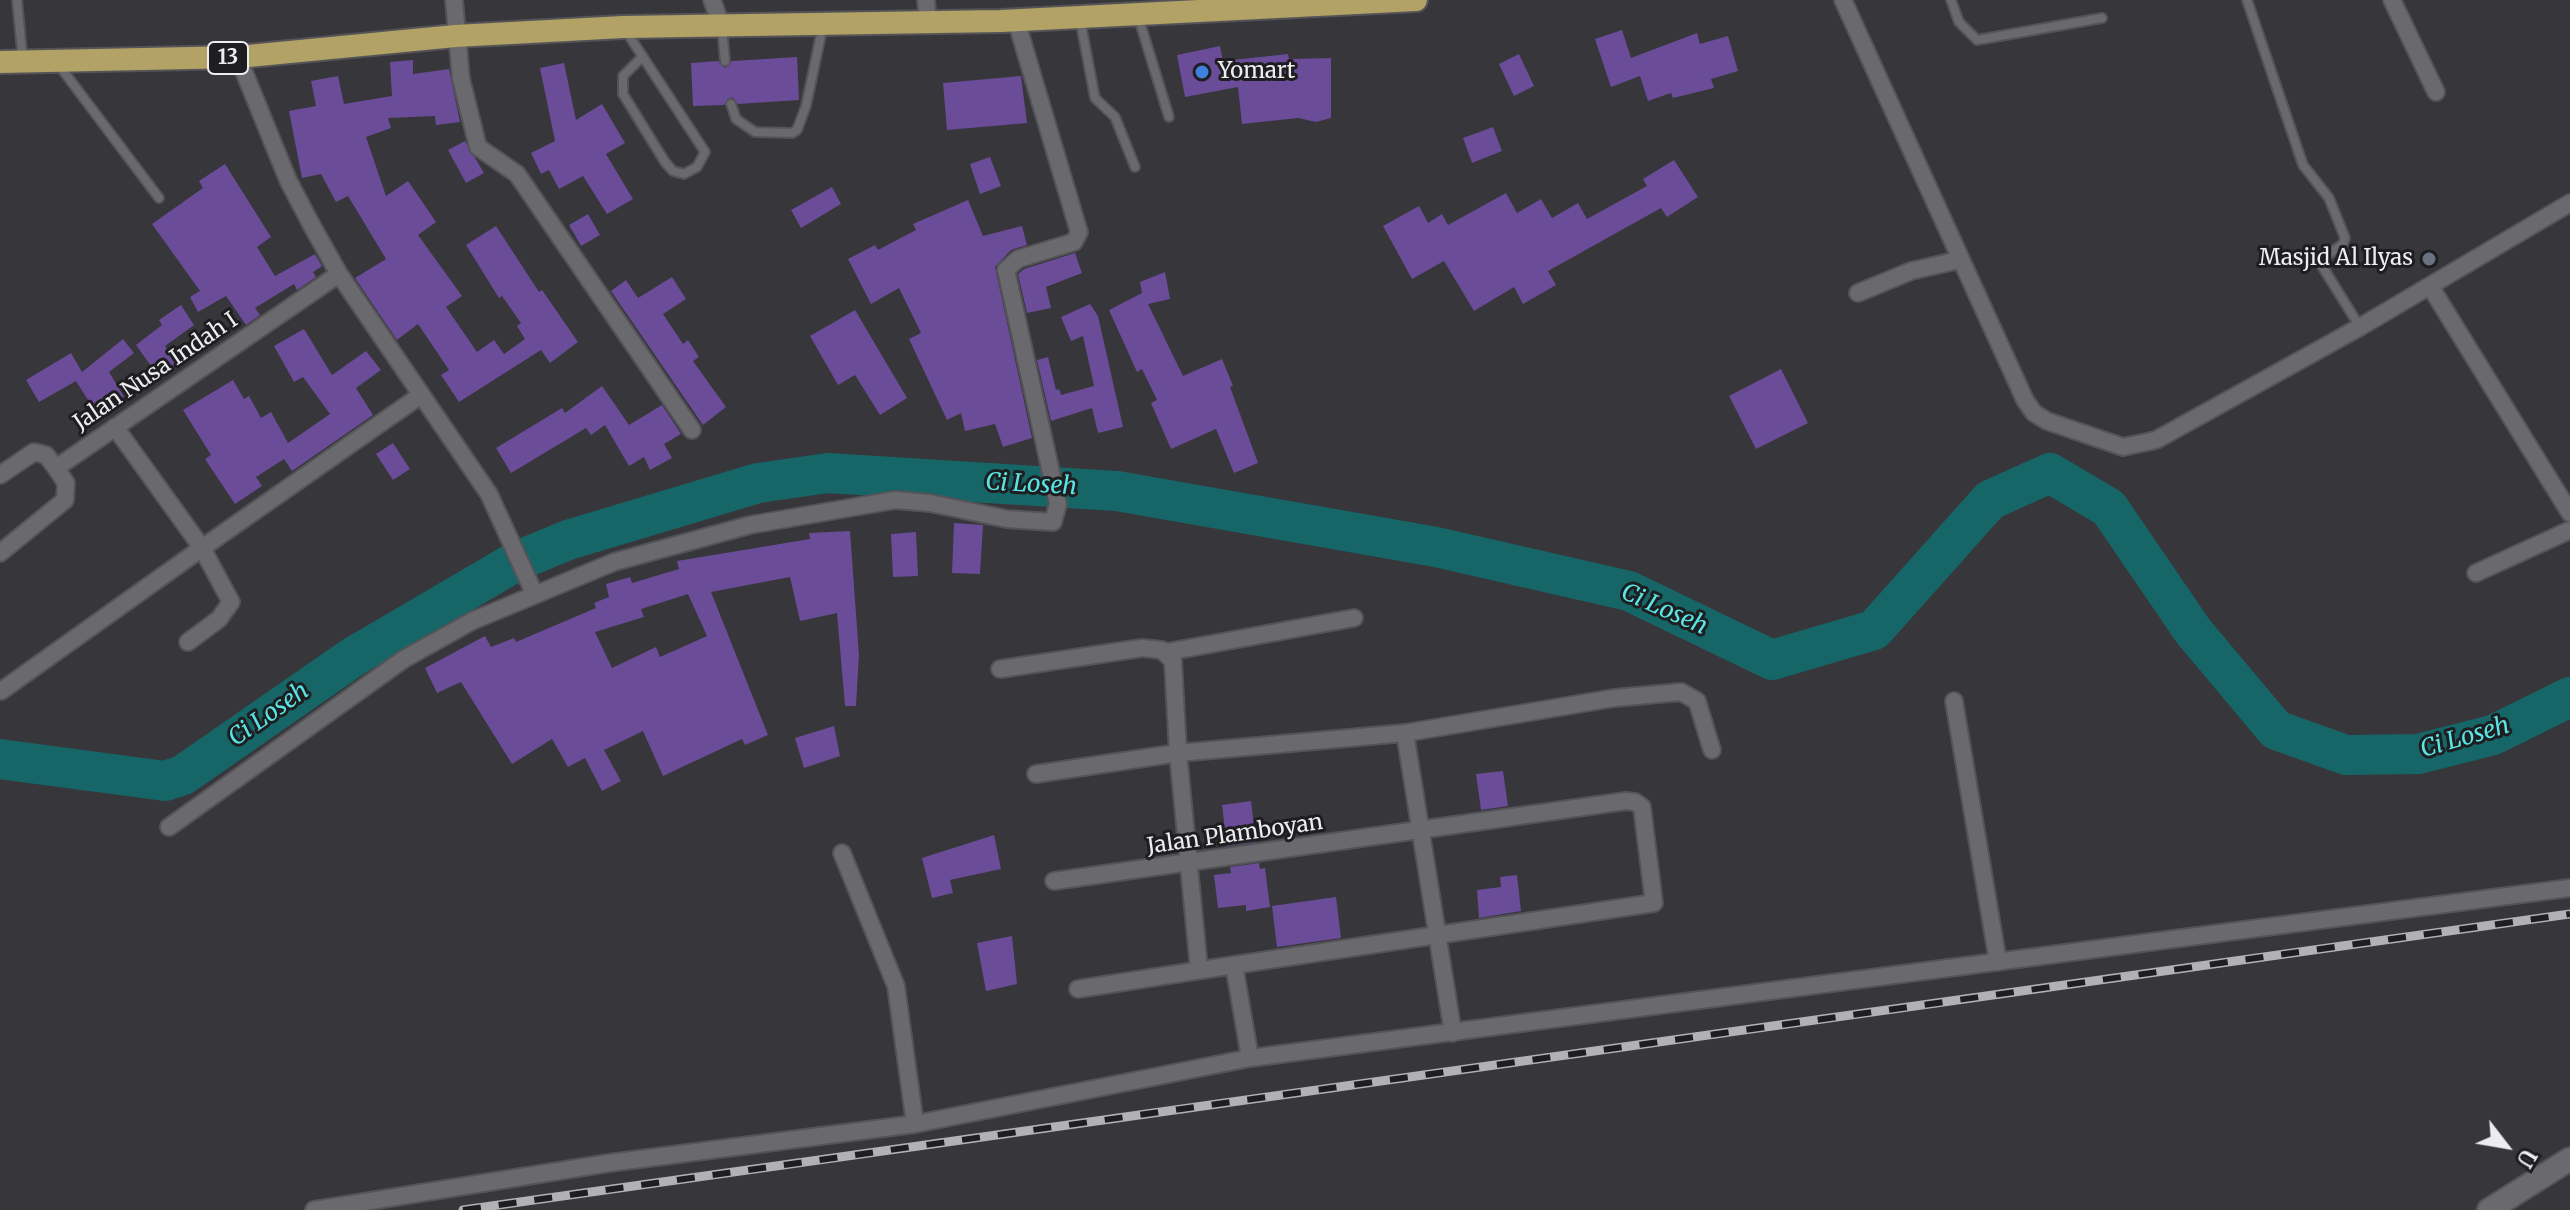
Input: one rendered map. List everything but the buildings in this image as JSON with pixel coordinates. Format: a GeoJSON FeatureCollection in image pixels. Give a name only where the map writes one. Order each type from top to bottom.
{"type":"FeatureCollection","features":[{"type":"Feature","properties":{"kind":"highway","name":"13"},"geometry":{"type":"LineString","coordinates":[[0,62],[238,57],[455,36],[623,27],[1080,18],[1190,5],[1416,0]]}},
{"type":"Feature","properties":{"kind":"street"},"geometry":{"type":"LineString","coordinates":[[454,0],[455,36],[478,147],[517,174],[692,430]]}},
{"type":"Feature","properties":{"kind":"street"},"geometry":{"type":"LineString","coordinates":[[712,0],[722,27]]}},
{"type":"Feature","properties":{"kind":"street"},"geometry":{"type":"LineString","coordinates":[[926,0],[928,23]]}},
{"type":"Feature","properties":{"kind":"street"},"geometry":{"type":"LineString","coordinates":[[1843,0],[1959,260],[2034,413],[2123,447],[2156,440],[2360,327],[2570,203]]}},
{"type":"Feature","properties":{"kind":"street"},"geometry":{"type":"LineString","coordinates":[[2392,0],[2436,92]]}},
{"type":"Feature","properties":{"kind":"street"},"geometry":{"type":"LineString","coordinates":[[169,827],[404,659],[472,621],[614,562],[750,525],[895,500],[1049,523],[1058,504],[1006,270],[1018,259],[1074,242],[1079,232],[1016,20]]}},
{"type":"Feature","properties":{"kind":"street"},"geometry":{"type":"LineString","coordinates":[[238,57],[288,180],[339,274],[489,494],[535,595]]}},
{"type":"Feature","properties":{"kind":"street"},"geometry":{"type":"LineString","coordinates":[[1858,293],[1911,271],[1959,260]]}},
{"type":"Feature","properties":{"kind":"street","name":"Jalan Nusa Indah I"},"geometry":{"type":"LineString","coordinates":[[56,468],[339,274]]}},
{"type":"Feature","properties":{"kind":"street"},"geometry":{"type":"LineString","coordinates":[[2430,286],[2570,513]]}},
{"type":"Feature","properties":{"kind":"street"},"geometry":{"type":"LineString","coordinates":[[1,691],[421,395]]}},
{"type":"Feature","properties":{"kind":"street"},"geometry":{"type":"LineString","coordinates":[[115,427],[202,548],[231,602],[219,619],[188,642]]}},
{"type":"Feature","properties":{"kind":"street"},"geometry":{"type":"LineString","coordinates":[[0,475],[34,452],[46,455],[66,483],[65,500],[0,553]]}},
{"type":"Feature","properties":{"kind":"street"},"geometry":{"type":"LineString","coordinates":[[2476,573],[2570,530]]}},
{"type":"Feature","properties":{"kind":"street"},"geometry":{"type":"LineString","coordinates":[[1000,669],[1142,648],[1167,652],[1354,618]]}},
{"type":"Feature","properties":{"kind":"street"},"geometry":{"type":"LineString","coordinates":[[1167,652],[1173,661],[1187,864],[1199,969]]}},
{"type":"Feature","properties":{"kind":"street"},"geometry":{"type":"LineString","coordinates":[[1036,774],[1178,753],[1405,733],[1614,698],[1681,692],[1697,701],[1712,750]]}},
{"type":"Feature","properties":{"kind":"street"},"geometry":{"type":"LineString","coordinates":[[1954,701],[1998,962]]}},
{"type":"Feature","properties":{"kind":"street"},"geometry":{"type":"LineString","coordinates":[[1405,733],[1453,1033]]}},
{"type":"Feature","properties":{"kind":"street","name":"Jalan Plamboyan"},"geometry":{"type":"LineString","coordinates":[[1054,881],[1626,801],[1642,807],[1654,903],[1436,935]]}},
{"type":"Feature","properties":{"kind":"street"},"geometry":{"type":"LineString","coordinates":[[842,853],[896,986],[915,1124]]}},
{"type":"Feature","properties":{"kind":"street"},"geometry":{"type":"LineString","coordinates":[[314,1210],[609,1163],[915,1124],[1250,1058],[2570,888]]}},
{"type":"Feature","properties":{"kind":"street"},"geometry":{"type":"LineString","coordinates":[[1078,989],[1436,935]]}},
{"type":"Feature","properties":{"kind":"street"},"geometry":{"type":"LineString","coordinates":[[1234,965],[1250,1058]]}},
{"type":"Feature","properties":{"kind":"street"},"geometry":{"type":"LineString","coordinates":[[2489,1210],[2570,1159]]}},
{"type":"Feature","properties":{"kind":"lane"},"geometry":{"type":"LineString","coordinates":[[17,0],[23,62]]}},
{"type":"Feature","properties":{"kind":"lane"},"geometry":{"type":"LineString","coordinates":[[1951,0],[1959,22],[1977,40],[2102,18]]}},
{"type":"Feature","properties":{"kind":"lane"},"geometry":{"type":"LineString","coordinates":[[2247,0],[2303,165],[2329,198],[2345,238],[2340,247],[2322,259],[2322,266],[2360,327]]}},
{"type":"Feature","properties":{"kind":"lane"},"geometry":{"type":"LineString","coordinates":[[1151,9],[1169,117]]}},
{"type":"Feature","properties":{"kind":"lane"},"geometry":{"type":"LineString","coordinates":[[1080,18],[1095,98],[1115,117],[1135,167]]}},
{"type":"Feature","properties":{"kind":"lane"},"geometry":{"type":"LineString","coordinates":[[731,104],[736,119],[755,132],[792,133],[797,130],[806,106],[823,24]]}},
{"type":"Feature","properties":{"kind":"lane"},"geometry":{"type":"LineString","coordinates":[[623,27],[705,152],[697,167],[684,174],[673,171],[665,162],[623,94],[623,76],[642,57]]}},
{"type":"Feature","properties":{"kind":"lane"},"geometry":{"type":"LineString","coordinates":[[722,27],[725,61]]}},
{"type":"Feature","properties":{"kind":"lane"},"geometry":{"type":"LineString","coordinates":[[57,63],[159,198]]}},
{"type":"Feature","properties":{"kind":"waterway","name":"Ci Loseh"},"geometry":{"type":"LineString","coordinates":[[522,559],[568,540],[758,483],[828,473],[1117,491],[1436,547],[1629,591],[1772,660],[1874,630],[1990,500],[2050,473],[2109,508],[2193,631],[2276,730],[2346,755],[2418,754],[2493,735],[2570,697]]}},
{"type":"Feature","properties":{"kind":"waterway","name":"Ci Loseh"},"geometry":{"type":"LineString","coordinates":[[0,759],[165,781],[183,775],[353,657],[515,562]]}},
{"type":"Feature","properties":{"kind":"railway"},"geometry":{"type":"LineString","coordinates":[[463,1210],[2570,914]]}},
{"type":"Feature","properties":{"kind":"place","name":"Yomart"},"geometry":{"type":"Point","coordinates":[1202,72]}},
{"type":"Feature","properties":{"kind":"place","name":"Masjid Al Ilyas"},"geometry":{"type":"Point","coordinates":[2429,259]}}]}
